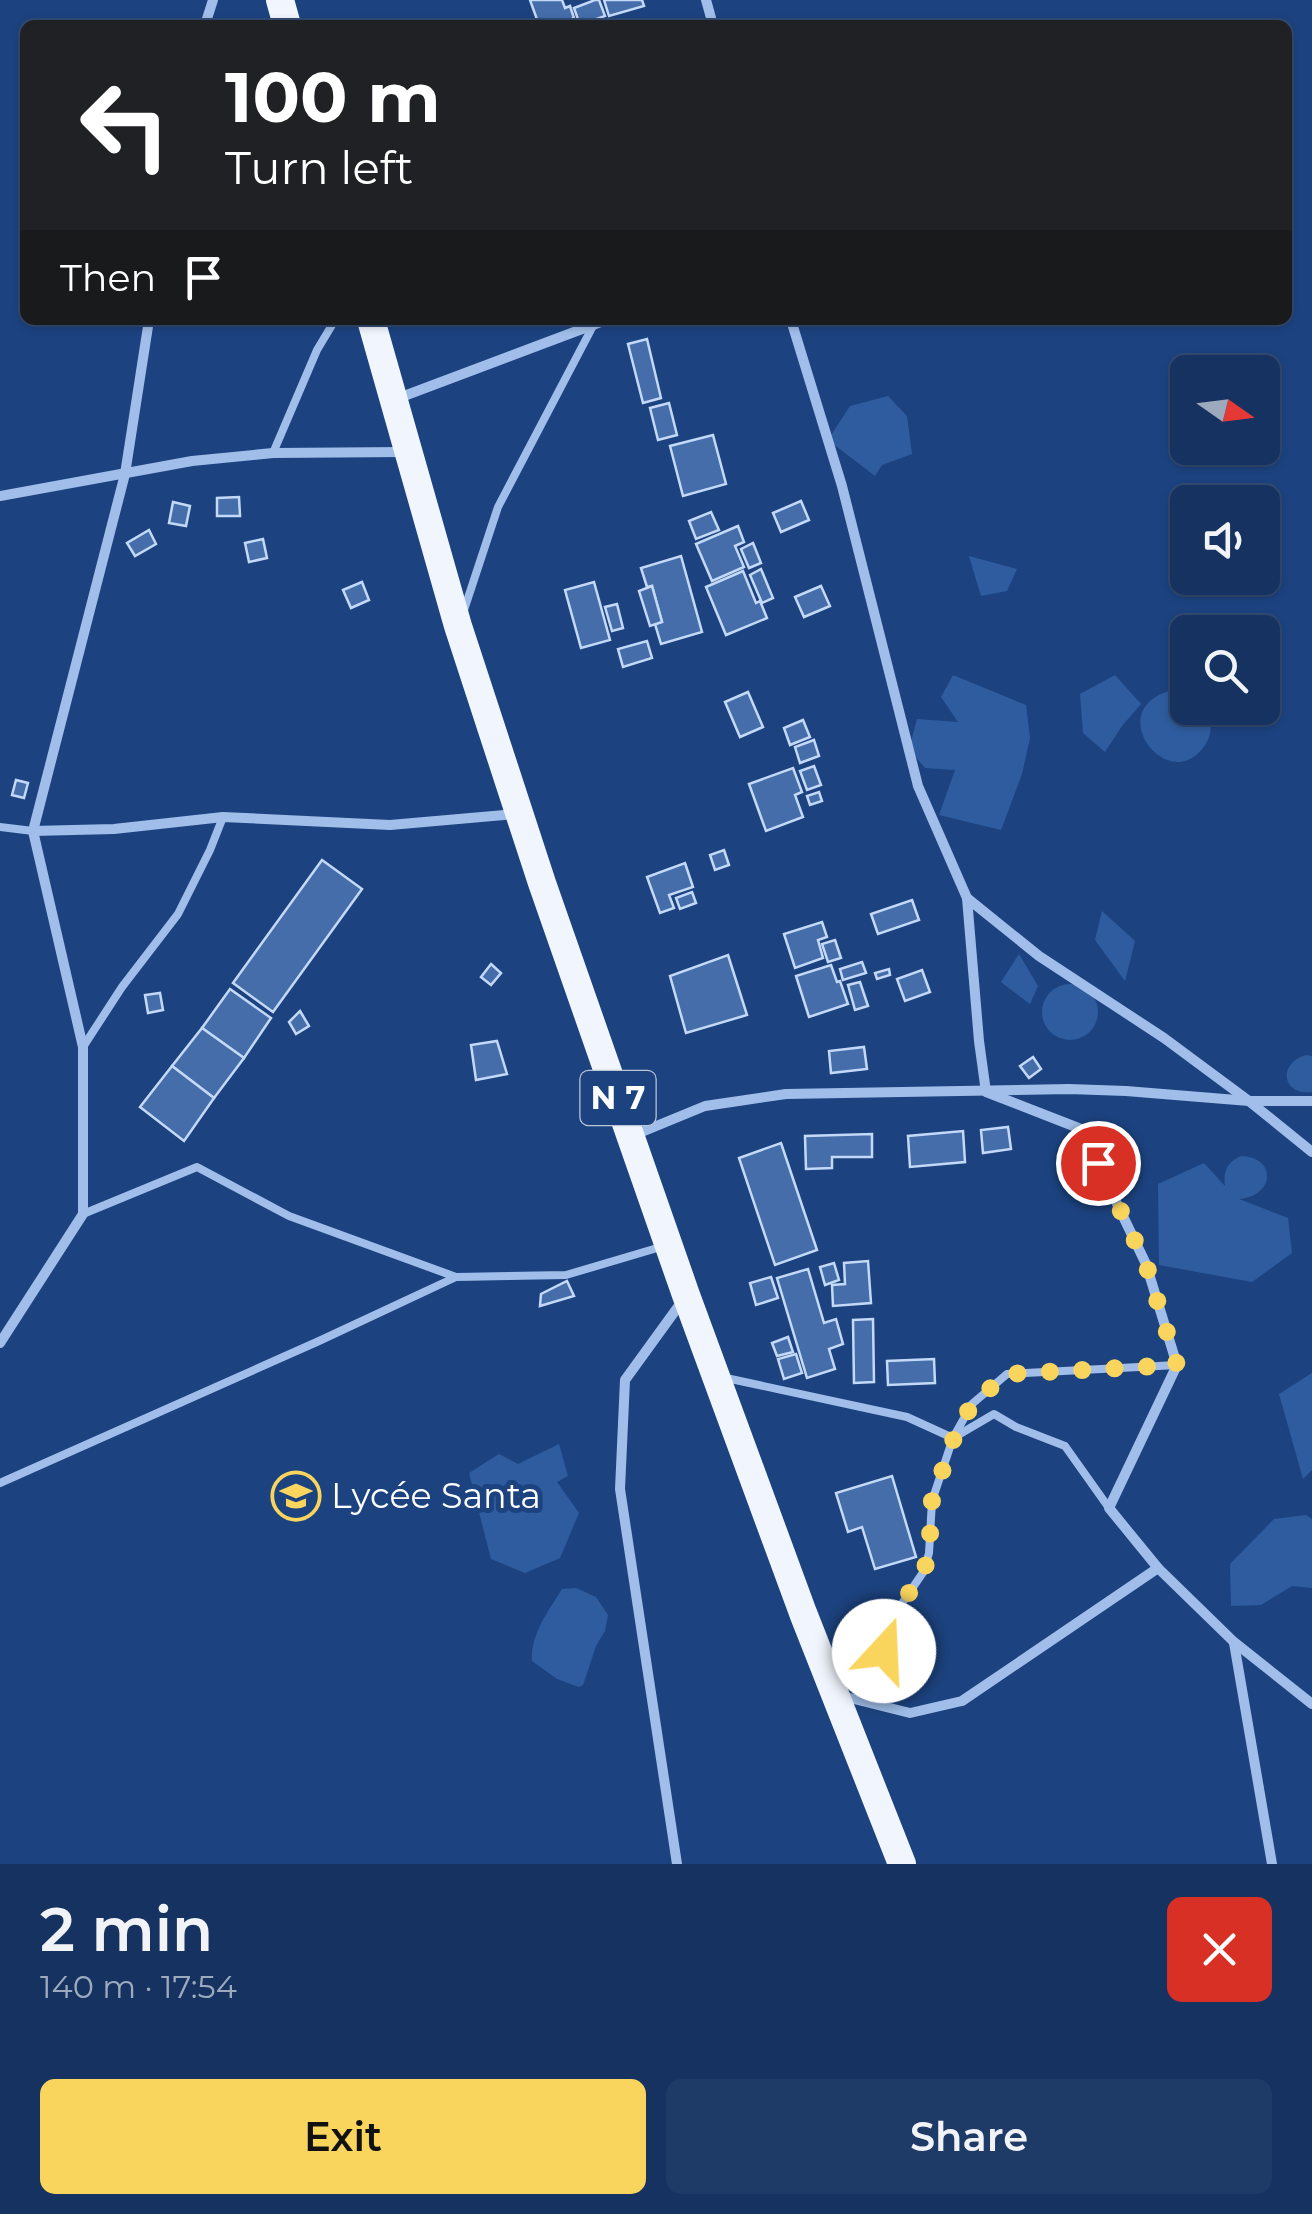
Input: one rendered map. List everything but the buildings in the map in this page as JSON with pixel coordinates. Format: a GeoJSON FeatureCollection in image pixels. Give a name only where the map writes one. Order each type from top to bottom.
{"type":"FeatureCollection","features":[{"type":"Feature","properties":{"kind":"highway","name":"N 7"},"geometry":{"type":"LineString","coordinates":[[372,325],[458,626],[542,883],[686,1295],[803,1612],[902,1864]]}},
{"type":"Feature","properties":{"kind":"street"},"geometry":{"type":"LineString","coordinates":[[0,1343],[83,1214],[83,1047],[33,832],[125,474],[148,325]]}},
{"type":"Feature","properties":{"kind":"street"},"geometry":{"type":"LineString","coordinates":[[394,399],[588,325]]}},
{"type":"Feature","properties":{"kind":"street"},"geometry":{"type":"LineString","coordinates":[[793,325],[842,486],[918,786],[967,898],[986,1092]]}},
{"type":"Feature","properties":{"kind":"street"},"geometry":{"type":"LineString","coordinates":[[0,496],[192,461],[274,453],[410,452]]}},
{"type":"Feature","properties":{"kind":"street"},"geometry":{"type":"LineString","coordinates":[[33,832],[114,829],[223,817],[390,825],[521,814]]}},
{"type":"Feature","properties":{"kind":"street"},"geometry":{"type":"LineString","coordinates":[[967,898],[1039,956],[1164,1038],[1312,1152]]}},
{"type":"Feature","properties":{"kind":"street"},"geometry":{"type":"LineString","coordinates":[[632,1136],[705,1106],[786,1094],[1068,1089],[1249,1101],[1312,1101]]}},
{"type":"Feature","properties":{"kind":"street"},"geometry":{"type":"LineString","coordinates":[[986,1092],[1081,1129],[1146,1264],[1177,1365],[1109,1508],[1158,1568],[1234,1642],[1312,1704]]}},
{"type":"Feature","properties":{"kind":"street"},"geometry":{"type":"LineString","coordinates":[[677,1864],[620,1488],[624,1380],[686,1295]]}},
{"type":"Feature","properties":{"kind":"street"},"geometry":{"type":"LineString","coordinates":[[836,1695],[910,1713],[962,1700],[1158,1568]]}},
{"type":"Feature","properties":{"kind":"street"},"geometry":{"type":"LineString","coordinates":[[1234,1642],[1272,1864]]}},
{"type":"Feature","properties":{"kind":"lane"},"geometry":{"type":"LineString","coordinates":[[274,453],[316,350],[332,325]]}},
{"type":"Feature","properties":{"kind":"lane"},"geometry":{"type":"LineString","coordinates":[[458,626],[498,507],[597,325]]}},
{"type":"Feature","properties":{"kind":"lane"},"geometry":{"type":"LineString","coordinates":[[83,1047],[122,986],[178,914],[223,817]]}},
{"type":"Feature","properties":{"kind":"lane"},"geometry":{"type":"LineString","coordinates":[[0,826],[33,832]]}},
{"type":"Feature","properties":{"kind":"lane"},"geometry":{"type":"LineString","coordinates":[[83,1214],[196,1168],[289,1216],[456,1277],[566,1274],[668,1245]]}},
{"type":"Feature","properties":{"kind":"lane"},"geometry":{"type":"LineString","coordinates":[[0,1483],[456,1277]]}},
{"type":"Feature","properties":{"kind":"lane"},"geometry":{"type":"LineString","coordinates":[[878,1705],[888,1624],[924,1571],[932,1500],[954,1438],[972,1404],[1007,1374],[1177,1365]]}},
{"type":"Feature","properties":{"kind":"lane"},"geometry":{"type":"LineString","coordinates":[[716,1376],[908,1418],[954,1438]]}},
{"type":"Feature","properties":{"kind":"lane"},"geometry":{"type":"LineString","coordinates":[[954,1438],[994,1414],[1064,1446],[1109,1508]]}},
{"type":"Feature","properties":{"kind":"shaded area"},"geometry":{"type":"Polygon","coordinates":[[[888,396],[907,416],[912,454],[882,465],[875,476],[828,440],[850,406],[888,396]]]}},
{"type":"Feature","properties":{"kind":"shaded area"},"geometry":{"type":"Polygon","coordinates":[[[969,556],[1017,569],[1007,591],[981,596],[969,556]]]}},
{"type":"Feature","properties":{"kind":"shaded area"},"geometry":{"type":"Polygon","coordinates":[[[953,675],[1026,705],[1030,738],[1022,774],[1001,830],[939,815],[955,770],[925,768],[909,749],[917,719],[958,722],[941,697],[953,675]]]}},
{"type":"Feature","properties":{"kind":"shaded area"},"geometry":{"type":"Polygon","coordinates":[[[1115,675],[1141,704],[1105,752],[1083,733],[1080,694],[1115,675]]]}},
{"type":"Feature","properties":{"kind":"shaded area"},"geometry":{"type":"Polygon","coordinates":[[[1170,691],[1170,725],[1211,725],[1205,745],[1190,759],[1174,762],[1160,756],[1148,744],[1141,730],[1142,714],[1152,700],[1170,691]]]}},
{"type":"Feature","properties":{"kind":"shaded area"},"geometry":{"type":"Polygon","coordinates":[[[1102,911],[1135,941],[1125,981],[1095,940],[1102,911]]]}},
{"type":"Feature","properties":{"kind":"shaded area"},"geometry":{"type":"Polygon","coordinates":[[[1019,954],[1038,986],[1030,1004],[1001,982],[1019,954]]]}},
{"type":"Feature","properties":{"kind":"shaded area"},"geometry":{"type":"Polygon","coordinates":[[[1070,984],[1090,992],[1098,1012],[1090,1032],[1070,1040],[1050,1032],[1042,1012],[1050,992],[1070,984]]]}},
{"type":"Feature","properties":{"kind":"shaded area"},"geometry":{"type":"Polygon","coordinates":[[[1306,1055],[1312,1056],[1312,1092],[1294,1089],[1287,1078],[1290,1065],[1306,1055]]]}},
{"type":"Feature","properties":{"kind":"shaded area"},"geometry":{"type":"Polygon","coordinates":[[[1241,1156],[1261,1163],[1267,1177],[1260,1191],[1239,1199],[1288,1218],[1292,1253],[1252,1282],[1159,1265],[1158,1184],[1204,1163],[1225,1186],[1227,1168],[1241,1156]]]}},
{"type":"Feature","properties":{"kind":"shaded area"},"geometry":{"type":"Polygon","coordinates":[[[1312,1373],[1312,1470],[1303,1479],[1279,1394],[1312,1373]]]}},
{"type":"Feature","properties":{"kind":"shaded area"},"geometry":{"type":"Polygon","coordinates":[[[559,1444],[568,1476],[557,1482],[579,1513],[560,1558],[525,1573],[491,1559],[469,1473],[499,1454],[518,1464],[559,1444]]]}},
{"type":"Feature","properties":{"kind":"shaded area"},"geometry":{"type":"Polygon","coordinates":[[[1306,1515],[1312,1519],[1312,1588],[1292,1586],[1261,1605],[1231,1606],[1230,1564],[1274,1519],[1306,1515]]]}},
{"type":"Feature","properties":{"kind":"shaded area"},"geometry":{"type":"Polygon","coordinates":[[[576,1588],[596,1597],[608,1615],[605,1631],[579,1687],[557,1679],[532,1661],[534,1642],[546,1614],[562,1589],[576,1588]]]}},
{"type":"Feature","properties":{"kind":"place","name":"Lycée Santa"},"geometry":{"type":"Point","coordinates":[296,1496]}},
{"type":"Feature","properties":{"kind":"route"},"geometry":{"type":"LineString","coordinates":[[884,1651],[888,1624],[924,1571],[932,1500],[954,1438],[972,1404],[1007,1374],[1177,1365],[1146,1264],[1098,1163]]}}]}
